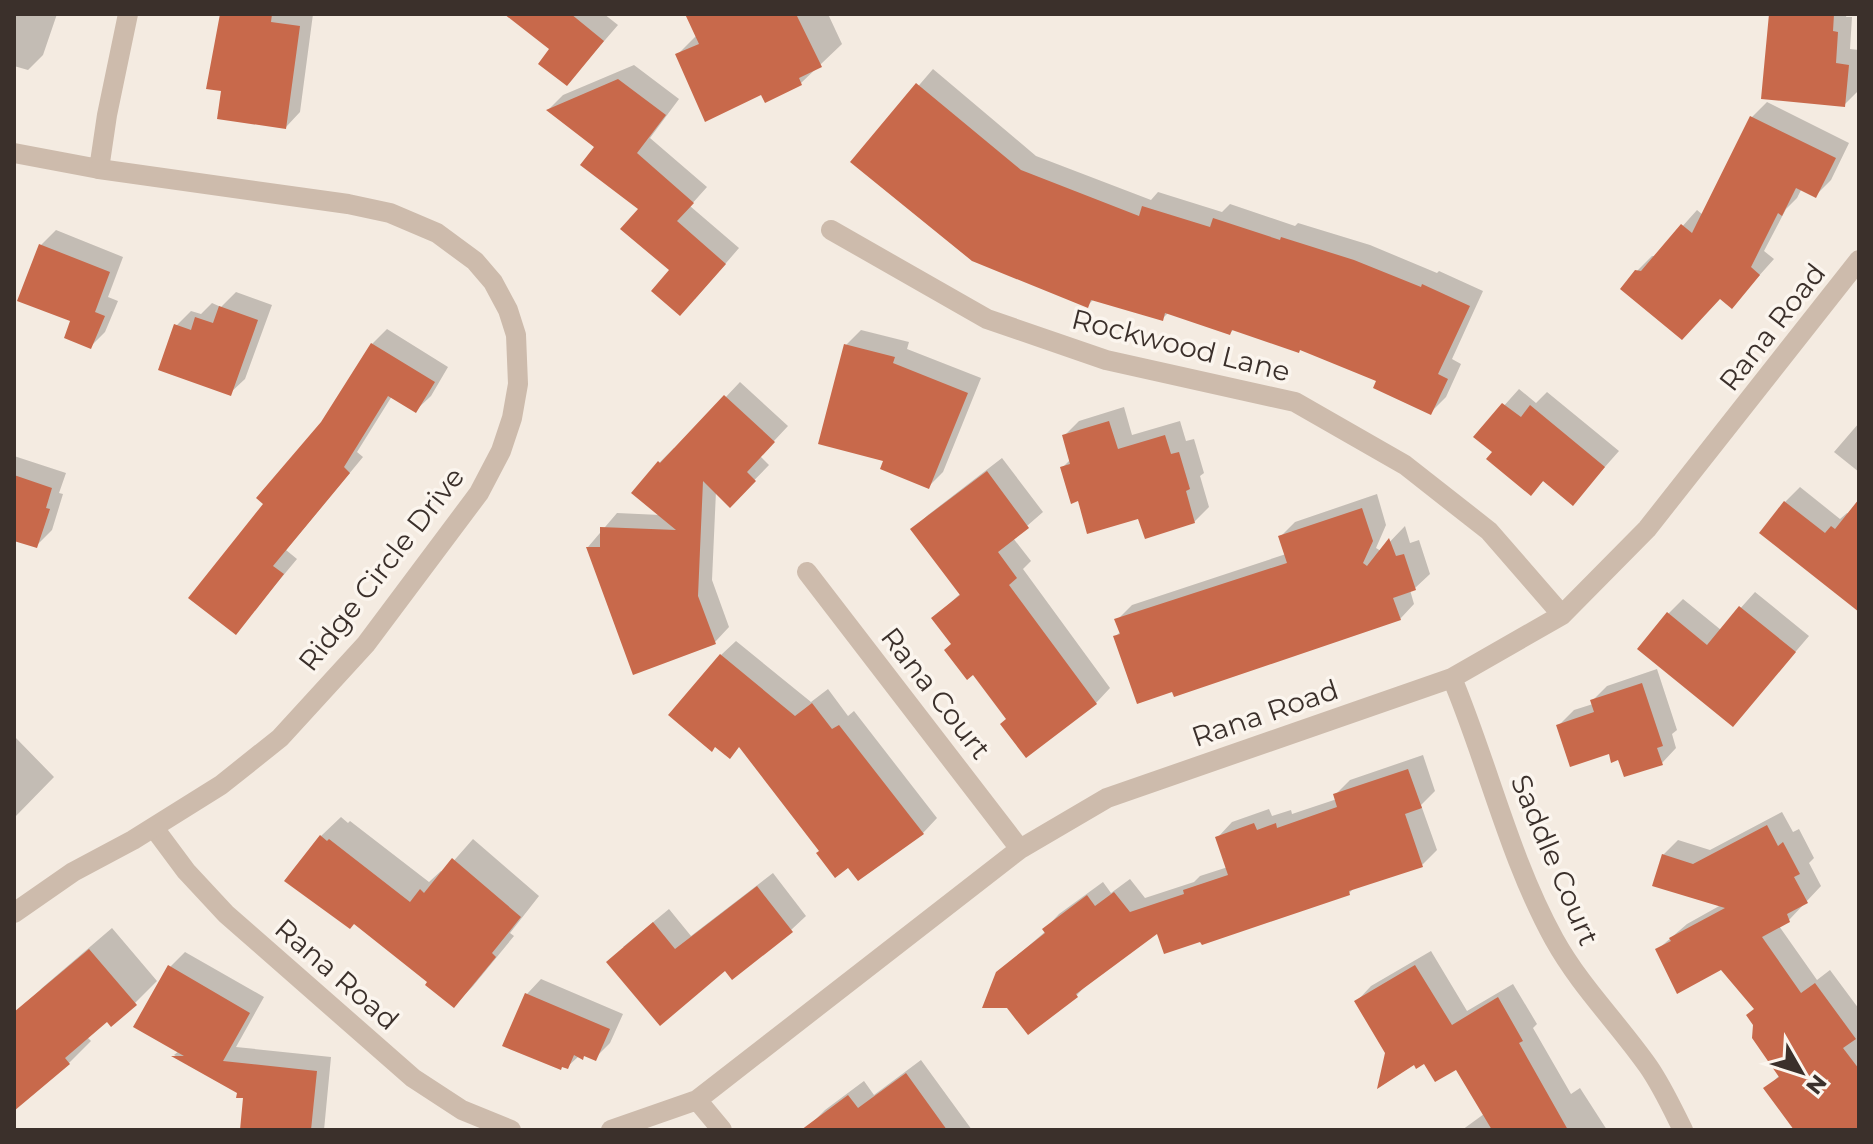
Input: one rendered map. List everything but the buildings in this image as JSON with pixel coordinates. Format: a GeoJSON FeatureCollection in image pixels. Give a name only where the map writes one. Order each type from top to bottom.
{"type":"FeatureCollection","features":[{"type":"Feature","properties":{"kind":"street"},"geometry":{"type":"LineString","coordinates":[[99,169],[128,14]]}},
{"type":"Feature","properties":{"kind":"street","name":"Ridge Circle Drive"},"geometry":{"type":"LineString","coordinates":[[14,153],[99,169],[348,204],[390,213],[437,233],[475,261],[493,282],[508,310],[516,335],[519,361],[512,418],[501,451],[479,493],[366,644],[280,738],[221,785],[154,828],[73,872],[14,913]]}},
{"type":"Feature","properties":{"kind":"street","name":"Rockwood Lane"},"geometry":{"type":"LineString","coordinates":[[831,230],[987,319],[1106,360],[1295,402],[1405,465],[1489,531],[1562,615]]}},
{"type":"Feature","properties":{"kind":"street","name":"Rana Road"},"geometry":{"type":"LineString","coordinates":[[611,1130],[697,1100],[1020,849],[1107,798],[1452,678],[1562,615],[1647,529],[1859,260]]}},
{"type":"Feature","properties":{"kind":"street","name":"Rana Court"},"geometry":{"type":"LineString","coordinates":[[807,572],[1020,849]]}},
{"type":"Feature","properties":{"kind":"street","name":"Saddle Court"},"geometry":{"type":"LineString","coordinates":[[1452,678],[1474,730],[1520,862],[1552,935],[1574,973],[1650,1069],[1683,1130]]}},
{"type":"Feature","properties":{"kind":"street","name":"Rana Road"},"geometry":{"type":"LineString","coordinates":[[154,828],[186,871],[226,914],[413,1078],[462,1110],[511,1130]]}},
{"type":"Feature","properties":{"kind":"street"},"geometry":{"type":"LineString","coordinates":[[697,1100],[722,1130]]}}]}
